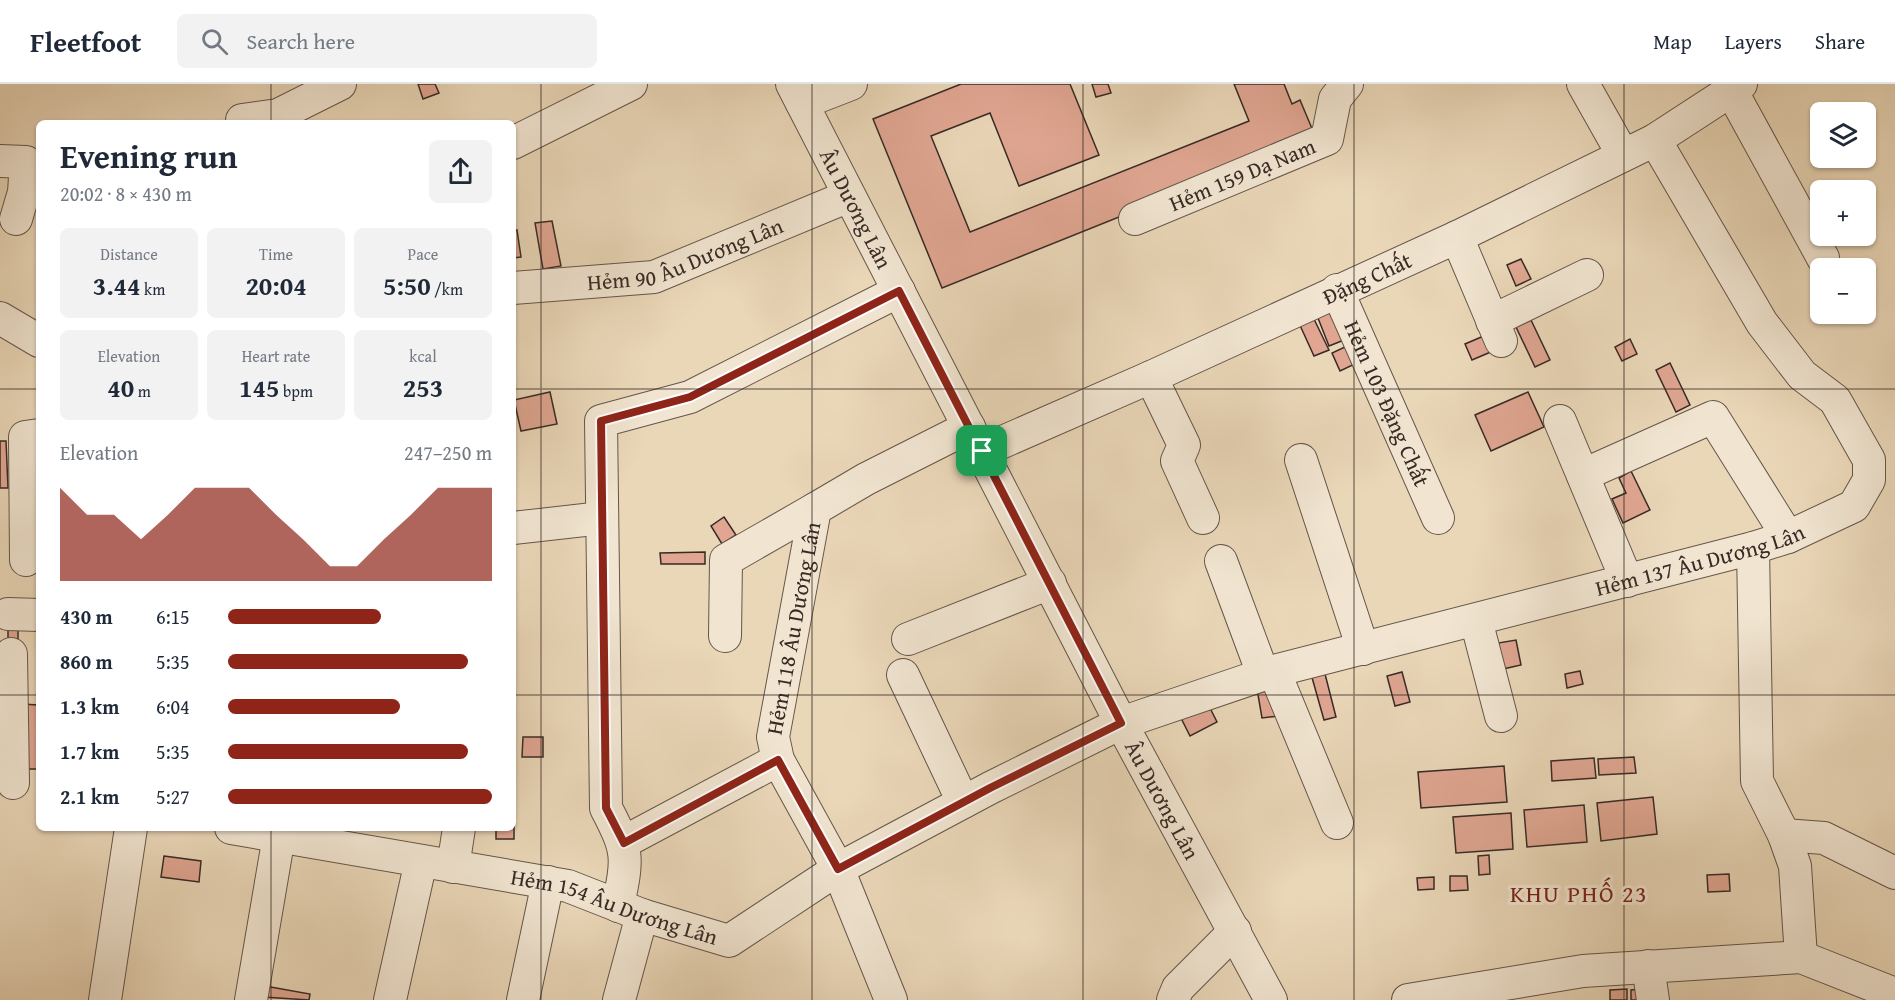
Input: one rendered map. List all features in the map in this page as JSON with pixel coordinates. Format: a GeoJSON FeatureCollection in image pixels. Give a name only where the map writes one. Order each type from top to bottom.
{"type":"FeatureCollection","features":[{"type":"Feature","properties":{"kind":"street"},"geometry":{"type":"LineString","coordinates":[[242,120],[278,119],[340,84]]}},
{"type":"Feature","properties":{"kind":"street"},"geometry":{"type":"LineString","coordinates":[[516,142],[631,84]]}},
{"type":"Feature","properties":{"kind":"street"},"geometry":{"type":"LineString","coordinates":[[797,94],[851,84]]}},
{"type":"Feature","properties":{"kind":"street"},"geometry":{"type":"LineString","coordinates":[[1583,84],[1623,155]]}},
{"type":"Feature","properties":{"kind":"street","name":"Hẻm 159 Dạ Nam"},"geometry":{"type":"LineString","coordinates":[[1135,219],[1327,139],[1336,89]]}},
{"type":"Feature","properties":{"kind":"street"},"geometry":{"type":"LineString","coordinates":[[1726,89],[1823,258]]}},
{"type":"Feature","properties":{"kind":"street","name":"Đặng Chất"},"geometry":{"type":"LineString","coordinates":[[976,439],[1151,377],[1457,237],[1655,140],[1726,89]]}},
{"type":"Feature","properties":{"kind":"street","name":"Âu Dương Lân"},"geometry":{"type":"LineString","coordinates":[[797,94],[1121,723],[1271,1000]]}},
{"type":"Feature","properties":{"kind":"street","name":"Hẻm 137 Âu Dương Lân"},"geometry":{"type":"LineString","coordinates":[[1121,723],[1269,673],[1753,548],[1788,537],[1854,506],[1869,480],[1869,460],[1835,400],[1802,375],[1762,323],[1655,140]]}},
{"type":"Feature","properties":{"kind":"street"},"geometry":{"type":"LineString","coordinates":[[0,161],[26,162],[24,192],[16,219]]}},
{"type":"Feature","properties":{"kind":"street","name":"Hẻm 90 Âu Dương Lân"},"geometry":{"type":"LineString","coordinates":[[516,288],[654,277],[849,196]]}},
{"type":"Feature","properties":{"kind":"street"},"geometry":{"type":"LineString","coordinates":[[1457,237],[1497,331],[1587,275]]}},
{"type":"Feature","properties":{"kind":"street","name":"Hẻm 103 Đặng Chất"},"geometry":{"type":"LineString","coordinates":[[1337,290],[1438,518]]}},
{"type":"Feature","properties":{"kind":"street"},"geometry":{"type":"LineString","coordinates":[[619,1000],[630,910],[624,843],[606,808],[601,421],[690,397],[899,291]]}},
{"type":"Feature","properties":{"kind":"street"},"geometry":{"type":"LineString","coordinates":[[0,318],[36,339]]}},
{"type":"Feature","properties":{"kind":"street"},"geometry":{"type":"LineString","coordinates":[[1151,377],[1184,445],[1176,461],[1203,518]]}},
{"type":"Feature","properties":{"kind":"street"},"geometry":{"type":"LineString","coordinates":[[1583,475],[1713,417],[1788,537]]}},
{"type":"Feature","properties":{"kind":"street"},"geometry":{"type":"LineString","coordinates":[[1560,421],[1627,581]]}},
{"type":"Feature","properties":{"kind":"street"},"geometry":{"type":"LineString","coordinates":[[26,560],[25,437],[36,435]]}},
{"type":"Feature","properties":{"kind":"street","name":"Hẻm 118 Âu Dương Lân"},"geometry":{"type":"LineString","coordinates":[[883,997],[838,869],[778,760],[773,738],[815,509],[866,479],[976,439]]}},
{"type":"Feature","properties":{"kind":"street"},"geometry":{"type":"LineString","coordinates":[[1301,460],[1363,649]]}},
{"type":"Feature","properties":{"kind":"street"},"geometry":{"type":"LineString","coordinates":[[724,636],[726,560],[815,509]]}},
{"type":"Feature","properties":{"kind":"street"},"geometry":{"type":"LineString","coordinates":[[516,528],[602,518]]}},
{"type":"Feature","properties":{"kind":"street"},"geometry":{"type":"LineString","coordinates":[[1753,548],[1757,781],[1784,835],[1795,866],[1801,957]]}},
{"type":"Feature","properties":{"kind":"street"},"geometry":{"type":"LineString","coordinates":[[1221,561],[1337,823]]}},
{"type":"Feature","properties":{"kind":"street"},"geometry":{"type":"LineString","coordinates":[[908,639],[1050,583]]}},
{"type":"Feature","properties":{"kind":"street"},"geometry":{"type":"LineString","coordinates":[[1476,620],[1501,716]]}},
{"type":"Feature","properties":{"kind":"street"},"geometry":{"type":"LineString","coordinates":[[11,654],[17,784]]}},
{"type":"Feature","properties":{"kind":"street"},"geometry":{"type":"LineString","coordinates":[[903,675],[963,802]]}},
{"type":"Feature","properties":{"kind":"street","name":"Hẻm 154 Âu Dương Lân"},"geometry":{"type":"LineString","coordinates":[[249,831],[279,836],[313,835],[421,861],[568,886],[630,910],[729,941],[838,869],[963,802],[1121,723]]}},
{"type":"Feature","properties":{"kind":"street"},"geometry":{"type":"LineString","coordinates":[[624,843],[778,760]]}},
{"type":"Feature","properties":{"kind":"street"},"geometry":{"type":"LineString","coordinates":[[105,1000],[131,831]]}},
{"type":"Feature","properties":{"kind":"street"},"geometry":{"type":"LineString","coordinates":[[453,867],[459,831]]}},
{"type":"Feature","properties":{"kind":"street"},"geometry":{"type":"LineString","coordinates":[[1784,835],[1824,838],[1895,873]]}},
{"type":"Feature","properties":{"kind":"street"},"geometry":{"type":"LineString","coordinates":[[251,1000],[279,836]]}},
{"type":"Feature","properties":{"kind":"street"},"geometry":{"type":"LineString","coordinates":[[390,1000],[421,861]]}},
{"type":"Feature","properties":{"kind":"street"},"geometry":{"type":"LineString","coordinates":[[523,1000],[548,882]]}},
{"type":"Feature","properties":{"kind":"street"},"geometry":{"type":"LineString","coordinates":[[1173,1000],[1178,988],[1235,931]]}},
{"type":"Feature","properties":{"kind":"street"},"geometry":{"type":"LineString","coordinates":[[1408,1000],[1553,988],[1648,966],[1801,957],[1895,994]]}},
{"type":"Feature","properties":{"kind":"street"},"geometry":{"type":"LineString","coordinates":[[1648,966],[1653,1000]]}},
{"type":"Feature","properties":{"kind":"building"},"geometry":{"type":"Polygon","coordinates":[[[418,84],[435,84],[439,93],[423,99],[418,84]]]}},
{"type":"Feature","properties":{"kind":"building"},"geometry":{"type":"Polygon","coordinates":[[[961,84],[1070,84],[1099,155],[1019,186],[990,113],[931,136],[970,232],[1249,121],[1234,84],[1284,84],[1292,104],[1300,100],[1316,138],[942,288],[873,119],[961,84]]]}},
{"type":"Feature","properties":{"kind":"building"},"geometry":{"type":"Polygon","coordinates":[[[1092,84],[1108,84],[1111,93],[1096,97],[1092,84]]]}},
{"type":"Feature","properties":{"kind":"building"},"geometry":{"type":"Polygon","coordinates":[[[552,221],[561,266],[543,269],[535,223],[552,221]]]}},
{"type":"Feature","properties":{"kind":"building"},"geometry":{"type":"Polygon","coordinates":[[[516,230],[521,257],[516,258],[516,230]]]}},
{"type":"Feature","properties":{"kind":"building"},"geometry":{"type":"Polygon","coordinates":[[[1521,259],[1531,279],[1516,286],[1507,265],[1521,259]]]}},
{"type":"Feature","properties":{"kind":"building"},"geometry":{"type":"Polygon","coordinates":[[[1331,307],[1344,340],[1329,346],[1316,313],[1331,307]]]}},
{"type":"Feature","properties":{"kind":"building"},"geometry":{"type":"Polygon","coordinates":[[[1312,315],[1329,350],[1314,356],[1298,321],[1312,315]]]}},
{"type":"Feature","properties":{"kind":"building"},"geometry":{"type":"Polygon","coordinates":[[[1531,320],[1550,360],[1535,367],[1516,327],[1531,320]]]}},
{"type":"Feature","properties":{"kind":"building"},"geometry":{"type":"Polygon","coordinates":[[[1486,335],[1493,351],[1472,360],[1465,344],[1486,335]]]}},
{"type":"Feature","properties":{"kind":"building"},"geometry":{"type":"Polygon","coordinates":[[[1630,339],[1637,354],[1622,361],[1615,347],[1630,339]]]}},
{"type":"Feature","properties":{"kind":"building"},"geometry":{"type":"Polygon","coordinates":[[[1349,345],[1357,363],[1340,371],[1332,353],[1349,345]]]}},
{"type":"Feature","properties":{"kind":"building"},"geometry":{"type":"Polygon","coordinates":[[[1670,363],[1690,405],[1676,412],[1656,370],[1670,363]]]}},
{"type":"Feature","properties":{"kind":"building"},"geometry":{"type":"Polygon","coordinates":[[[550,392],[557,424],[521,431],[516,400],[550,392]]]}},
{"type":"Feature","properties":{"kind":"building"},"geometry":{"type":"Polygon","coordinates":[[[1528,392],[1544,427],[1491,451],[1475,415],[1528,392]]]}},
{"type":"Feature","properties":{"kind":"building"},"geometry":{"type":"Polygon","coordinates":[[[0,441],[6,441],[8,488],[0,488],[0,441]]]}},
{"type":"Feature","properties":{"kind":"building"},"geometry":{"type":"Polygon","coordinates":[[[1631,471],[1650,510],[1623,523],[1612,499],[1626,493],[1619,478],[1631,471]]]}},
{"type":"Feature","properties":{"kind":"building"},"geometry":{"type":"Polygon","coordinates":[[[724,517],[736,535],[722,544],[711,526],[724,517]]]}},
{"type":"Feature","properties":{"kind":"building"},"geometry":{"type":"Polygon","coordinates":[[[705,552],[705,564],[661,564],[660,553],[705,552]]]}},
{"type":"Feature","properties":{"kind":"building"},"geometry":{"type":"Polygon","coordinates":[[[8,626],[18,626],[18,648],[8,648],[8,626]]]}},
{"type":"Feature","properties":{"kind":"building"},"geometry":{"type":"Polygon","coordinates":[[[1516,640],[1521,665],[1503,669],[1498,643],[1516,640]]]}},
{"type":"Feature","properties":{"kind":"building"},"geometry":{"type":"Polygon","coordinates":[[[1324,670],[1336,717],[1324,720],[1311,674],[1324,670]]]}},
{"type":"Feature","properties":{"kind":"building"},"geometry":{"type":"Polygon","coordinates":[[[1580,671],[1583,684],[1567,688],[1565,674],[1580,671]]]}},
{"type":"Feature","properties":{"kind":"building"},"geometry":{"type":"Polygon","coordinates":[[[1402,672],[1410,702],[1395,706],[1387,676],[1402,672]]]}},
{"type":"Feature","properties":{"kind":"building"},"geometry":{"type":"Polygon","coordinates":[[[1275,686],[1279,716],[1262,718],[1257,689],[1275,686]]]}},
{"type":"Feature","properties":{"kind":"building"},"geometry":{"type":"Polygon","coordinates":[[[20,704],[36,705],[36,769],[19,769],[20,704]]]}},
{"type":"Feature","properties":{"kind":"building"},"geometry":{"type":"Polygon","coordinates":[[[1208,704],[1217,722],[1190,736],[1181,718],[1208,704]]]}},
{"type":"Feature","properties":{"kind":"building"},"geometry":{"type":"Polygon","coordinates":[[[523,737],[543,737],[543,757],[522,757],[523,737]]]}},
{"type":"Feature","properties":{"kind":"building"},"geometry":{"type":"Polygon","coordinates":[[[1634,757],[1636,773],[1599,775],[1598,759],[1634,757]]]}},
{"type":"Feature","properties":{"kind":"building"},"geometry":{"type":"Polygon","coordinates":[[[1594,758],[1596,778],[1552,781],[1551,761],[1594,758]]]}},
{"type":"Feature","properties":{"kind":"building"},"geometry":{"type":"Polygon","coordinates":[[[1504,766],[1507,802],[1421,808],[1418,772],[1504,766]]]}},
{"type":"Feature","properties":{"kind":"building"},"geometry":{"type":"Polygon","coordinates":[[[1653,797],[1657,834],[1601,841],[1597,803],[1653,797]]]}},
{"type":"Feature","properties":{"kind":"building"},"geometry":{"type":"Polygon","coordinates":[[[1584,805],[1587,842],[1527,847],[1524,810],[1584,805]]]}},
{"type":"Feature","properties":{"kind":"building"},"geometry":{"type":"Polygon","coordinates":[[[1511,813],[1513,849],[1456,853],[1453,817],[1511,813]]]}},
{"type":"Feature","properties":{"kind":"building"},"geometry":{"type":"Polygon","coordinates":[[[496,831],[514,831],[514,839],[496,839],[496,831]]]}},
{"type":"Feature","properties":{"kind":"building"},"geometry":{"type":"Polygon","coordinates":[[[1489,855],[1490,874],[1479,875],[1478,856],[1489,855]]]}},
{"type":"Feature","properties":{"kind":"building"},"geometry":{"type":"Polygon","coordinates":[[[164,856],[201,861],[199,882],[161,877],[164,856]]]}},
{"type":"Feature","properties":{"kind":"building"},"geometry":{"type":"Polygon","coordinates":[[[1729,874],[1730,891],[1708,892],[1707,875],[1729,874]]]}},
{"type":"Feature","properties":{"kind":"building"},"geometry":{"type":"Polygon","coordinates":[[[1450,876],[1467,876],[1468,890],[1450,891],[1450,876]]]}},
{"type":"Feature","properties":{"kind":"building"},"geometry":{"type":"Polygon","coordinates":[[[1434,877],[1434,889],[1418,890],[1417,878],[1434,877]]]}},
{"type":"Feature","properties":{"kind":"building"},"geometry":{"type":"Polygon","coordinates":[[[265,986],[310,994],[309,1000],[263,997],[265,986]]]}},
{"type":"Feature","properties":{"kind":"building"},"geometry":{"type":"Polygon","coordinates":[[[1627,989],[1627,1000],[1610,1000],[1610,990],[1627,989]]]}},
{"type":"Feature","properties":{"kind":"building"},"geometry":{"type":"Polygon","coordinates":[[[1642,989],[1643,1000],[1631,1000],[1631,990],[1642,989]]]}},
{"type":"Feature","properties":{"kind":"district","name":"KHU PHỐ 23"},"geometry":{"type":"Point","coordinates":[1579,894]}},
{"type":"Feature","properties":{"kind":"route"},"geometry":{"type":"LineString","coordinates":[[899,291],[982,451],[1121,723],[990,788],[838,869],[778,760],[624,843],[606,808],[601,421],[690,397],[899,291]]}}]}
